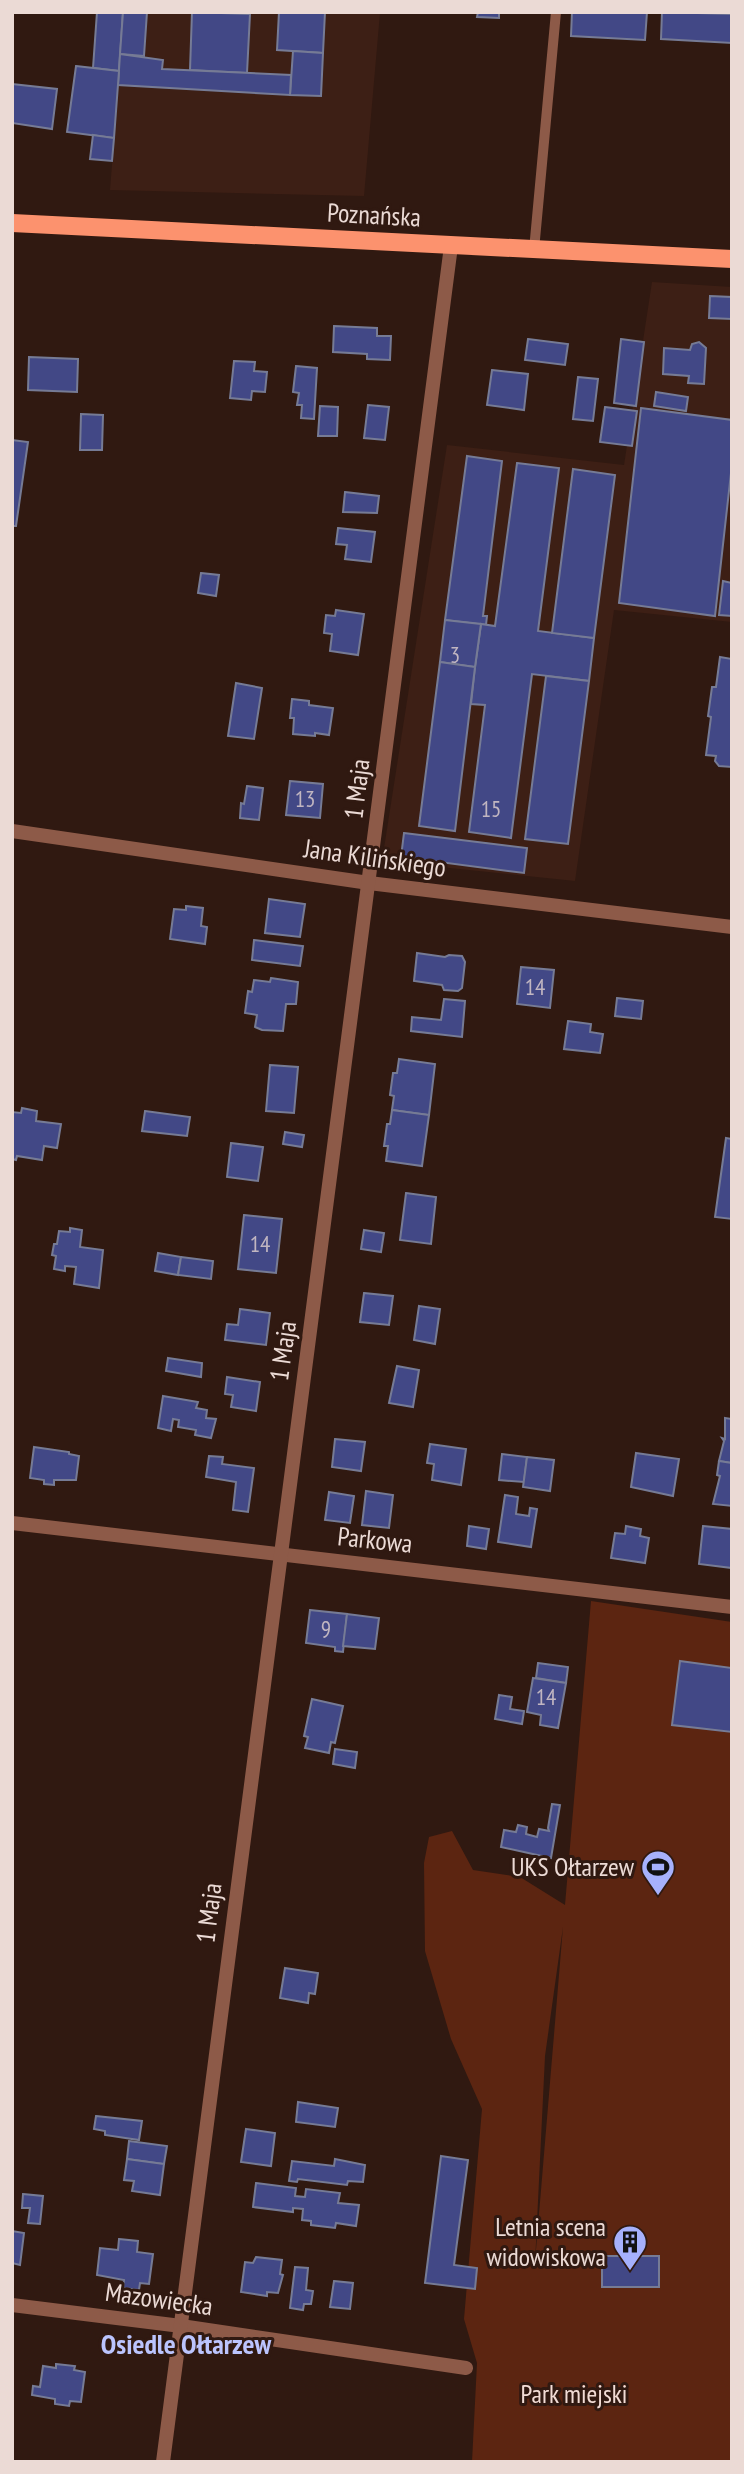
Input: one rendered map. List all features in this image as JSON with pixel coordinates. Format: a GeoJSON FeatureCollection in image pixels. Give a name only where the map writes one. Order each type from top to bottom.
{"type":"FeatureCollection","features":[{"type":"Feature","properties":{"kind":"main road","name":"Poznańska"},"geometry":{"type":"LineString","coordinates":[[12,223],[732,259]]}},
{"type":"Feature","properties":{"kind":"street","name":"1 Maja"},"geometry":{"type":"LineString","coordinates":[[163,2462],[451,246]]}},
{"type":"Feature","properties":{"kind":"street","name":"Jana Kilińskiego"},"geometry":{"type":"LineString","coordinates":[[12,831],[369,883],[732,927]]}},
{"type":"Feature","properties":{"kind":"street","name":"Parkowa"},"geometry":{"type":"LineString","coordinates":[[12,1523],[732,1607]]}},
{"type":"Feature","properties":{"kind":"street","name":"Mazowiecka"},"geometry":{"type":"LineString","coordinates":[[12,2305],[181,2326],[466,2368]]}},
{"type":"Feature","properties":{"kind":"lane"},"geometry":{"type":"LineString","coordinates":[[534,250],[556,12]]}},
{"type":"Feature","properties":{"kind":"shaded area"},"geometry":{"type":"Polygon","coordinates":[[[124,12],[380,13],[364,196],[110,190],[124,12]]]}},
{"type":"Feature","properties":{"kind":"shaded area"},"geometry":{"type":"Polygon","coordinates":[[[652,282],[732,287],[732,622],[614,610],[575,881],[382,861],[447,445],[624,465],[652,282]]]}},
{"type":"Feature","properties":{"kind":"green space","name":"Park miejski"},"geometry":{"type":"Polygon","coordinates":[[[591,1601],[732,1622],[732,2462],[472,2462],[477,2363],[464,2319],[482,2109],[451,2039],[425,1951],[424,1863],[429,1837],[452,1831],[473,1870],[520,1877],[565,1905],[591,1601]],[[563,1927],[545,2056],[535,2261],[563,1927]]]}},
{"type":"Feature","properties":{"kind":"building"},"geometry":{"type":"Polygon","coordinates":[[[97,12],[123,12],[119,71],[93,68],[97,12]]]}},
{"type":"Feature","properties":{"kind":"building"},"geometry":{"type":"Polygon","coordinates":[[[123,12],[147,12],[144,56],[120,54],[123,12]]]}},
{"type":"Feature","properties":{"kind":"building"},"geometry":{"type":"Polygon","coordinates":[[[192,12],[250,14],[247,73],[190,70],[192,12]]]}},
{"type":"Feature","properties":{"kind":"building"},"geometry":{"type":"Polygon","coordinates":[[[279,12],[325,12],[323,53],[277,50],[279,12]]]}},
{"type":"Feature","properties":{"kind":"building"},"geometry":{"type":"Polygon","coordinates":[[[478,12],[499,12],[499,18],[477,17],[478,12]]]}},
{"type":"Feature","properties":{"kind":"building"},"geometry":{"type":"Polygon","coordinates":[[[572,12],[647,12],[645,40],[571,36],[572,12]]]}},
{"type":"Feature","properties":{"kind":"building"},"geometry":{"type":"Polygon","coordinates":[[[662,12],[732,14],[732,43],[661,39],[662,12]]]}},
{"type":"Feature","properties":{"kind":"building"},"geometry":{"type":"Polygon","coordinates":[[[293,51],[323,53],[321,96],[290,95],[293,51]]]}},
{"type":"Feature","properties":{"kind":"building"},"geometry":{"type":"Polygon","coordinates":[[[120,54],[163,60],[162,69],[291,75],[290,95],[118,85],[120,54]]]}},
{"type":"Feature","properties":{"kind":"building"},"geometry":{"type":"Polygon","coordinates":[[[76,66],[119,71],[114,138],[67,132],[76,66]]]}},
{"type":"Feature","properties":{"kind":"building"},"geometry":{"type":"Polygon","coordinates":[[[12,84],[57,89],[52,129],[12,123],[12,84]]]}},
{"type":"Feature","properties":{"kind":"building"},"geometry":{"type":"Polygon","coordinates":[[[93,135],[114,138],[112,161],[90,159],[93,135]]]}},
{"type":"Feature","properties":{"kind":"building"},"geometry":{"type":"Polygon","coordinates":[[[710,296],[732,297],[732,319],[709,318],[710,296]]]}},
{"type":"Feature","properties":{"kind":"building"},"geometry":{"type":"Polygon","coordinates":[[[334,326],[377,328],[377,336],[391,336],[390,360],[367,359],[367,354],[333,352],[334,326]]]}},
{"type":"Feature","properties":{"kind":"building"},"geometry":{"type":"Polygon","coordinates":[[[528,339],[568,344],[565,365],[525,360],[528,339]]]}},
{"type":"Feature","properties":{"kind":"building"},"geometry":{"type":"Polygon","coordinates":[[[621,339],[644,342],[636,406],[614,403],[621,339]]]}},
{"type":"Feature","properties":{"kind":"building"},"geometry":{"type":"Polygon","coordinates":[[[699,342],[706,348],[704,384],[688,383],[689,376],[663,374],[664,348],[690,350],[692,344],[699,342]]]}},
{"type":"Feature","properties":{"kind":"building"},"geometry":{"type":"Polygon","coordinates":[[[29,357],[78,359],[77,392],[28,390],[29,357]]]}},
{"type":"Feature","properties":{"kind":"building"},"geometry":{"type":"Polygon","coordinates":[[[234,361],[255,362],[254,371],[267,372],[265,392],[252,391],[251,400],[230,398],[234,361]]]}},
{"type":"Feature","properties":{"kind":"building"},"geometry":{"type":"Polygon","coordinates":[[[296,366],[317,368],[314,419],[301,418],[302,405],[297,405],[299,393],[293,392],[296,366]]]}},
{"type":"Feature","properties":{"kind":"building"},"geometry":{"type":"Polygon","coordinates":[[[492,370],[528,374],[524,410],[487,405],[492,370]]]}},
{"type":"Feature","properties":{"kind":"building"},"geometry":{"type":"Polygon","coordinates":[[[578,377],[598,379],[593,421],[573,419],[578,377]]]}},
{"type":"Feature","properties":{"kind":"building"},"geometry":{"type":"Polygon","coordinates":[[[656,392],[688,397],[686,411],[654,406],[656,392]]]}},
{"type":"Feature","properties":{"kind":"building"},"geometry":{"type":"Polygon","coordinates":[[[368,405],[389,407],[385,440],[364,438],[368,405]]]}},
{"type":"Feature","properties":{"kind":"building"},"geometry":{"type":"Polygon","coordinates":[[[320,406],[338,407],[337,436],[318,436],[320,406]]]}},
{"type":"Feature","properties":{"kind":"building"},"geometry":{"type":"Polygon","coordinates":[[[605,407],[637,411],[632,446],[600,442],[605,407]]]}},
{"type":"Feature","properties":{"kind":"building"},"geometry":{"type":"Polygon","coordinates":[[[641,408],[732,420],[732,464],[715,616],[619,603],[641,408]]]}},
{"type":"Feature","properties":{"kind":"building"},"geometry":{"type":"Polygon","coordinates":[[[81,414],[103,415],[102,450],[80,450],[81,414]]]}},
{"type":"Feature","properties":{"kind":"building"},"geometry":{"type":"Polygon","coordinates":[[[12,440],[28,442],[16,526],[12,526],[12,440]]]}},
{"type":"Feature","properties":{"kind":"building"},"geometry":{"type":"Polygon","coordinates":[[[467,456],[502,461],[483,616],[487,616],[486,625],[445,620],[467,456]]]}},
{"type":"Feature","properties":{"kind":"building"},"geometry":{"type":"Polygon","coordinates":[[[517,463],[559,468],[538,631],[594,638],[589,681],[532,674],[511,838],[469,832],[485,705],[471,704],[481,624],[495,626],[517,463]]]}},
{"type":"Feature","properties":{"kind":"building"},"geometry":{"type":"Polygon","coordinates":[[[573,469],[615,475],[594,638],[552,633],[573,469]]]}},
{"type":"Feature","properties":{"kind":"building"},"geometry":{"type":"Polygon","coordinates":[[[345,492],[379,496],[377,513],[343,512],[345,492]]]}},
{"type":"Feature","properties":{"kind":"building"},"geometry":{"type":"Polygon","coordinates":[[[338,528],[375,532],[371,562],[345,559],[347,545],[336,544],[338,528]]]}},
{"type":"Feature","properties":{"kind":"building"},"geometry":{"type":"Polygon","coordinates":[[[201,573],[219,575],[216,596],[198,593],[201,573]]]}},
{"type":"Feature","properties":{"kind":"building"},"geometry":{"type":"Polygon","coordinates":[[[723,581],[732,583],[732,616],[719,615],[723,581]]]}},
{"type":"Feature","properties":{"kind":"building"},"geometry":{"type":"Polygon","coordinates":[[[336,610],[364,614],[358,655],[330,651],[332,634],[324,633],[326,615],[335,616],[336,610]]]}},
{"type":"Feature","properties":{"kind":"building"},"geometry":{"type":"Polygon","coordinates":[[[445,620],[481,624],[475,667],[440,662],[445,620]]]}},
{"type":"Feature","properties":{"kind":"building"},"geometry":{"type":"Polygon","coordinates":[[[720,657],[732,659],[732,767],[719,766],[715,761],[716,756],[706,755],[712,687],[716,687],[720,657]]]}},
{"type":"Feature","properties":{"kind":"building"},"geometry":{"type":"Polygon","coordinates":[[[440,662],[475,667],[455,831],[419,826],[440,662]]]}},
{"type":"Feature","properties":{"kind":"building"},"geometry":{"type":"Polygon","coordinates":[[[546,676],[589,681],[568,844],[525,839],[546,676]]]}},
{"type":"Feature","properties":{"kind":"building"},"geometry":{"type":"Polygon","coordinates":[[[236,683],[262,688],[254,739],[228,736],[236,683]]]}},
{"type":"Feature","properties":{"kind":"building"},"geometry":{"type":"Polygon","coordinates":[[[292,699],[309,701],[309,705],[333,708],[329,735],[293,734],[294,718],[290,718],[292,699]]]}},
{"type":"Feature","properties":{"kind":"building"},"geometry":{"type":"Polygon","coordinates":[[[290,781],[323,784],[320,818],[286,815],[290,781]]]}},
{"type":"Feature","properties":{"kind":"building"},"geometry":{"type":"Polygon","coordinates":[[[247,786],[263,788],[259,820],[240,818],[241,803],[244,804],[247,786]]]}},
{"type":"Feature","properties":{"kind":"building"},"geometry":{"type":"Polygon","coordinates":[[[404,833],[527,848],[524,873],[401,857],[404,833]]]}},
{"type":"Feature","properties":{"kind":"building"},"geometry":{"type":"Polygon","coordinates":[[[269,899],[305,904],[300,937],[265,933],[269,899]]]}},
{"type":"Feature","properties":{"kind":"building"},"geometry":{"type":"Polygon","coordinates":[[[186,906],[203,908],[201,926],[207,927],[205,944],[170,939],[174,909],[186,910],[186,906]]]}},
{"type":"Feature","properties":{"kind":"building"},"geometry":{"type":"Polygon","coordinates":[[[254,940],[303,946],[300,966],[252,960],[254,940]]]}},
{"type":"Feature","properties":{"kind":"building"},"geometry":{"type":"Polygon","coordinates":[[[417,953],[445,957],[462,956],[465,962],[462,988],[458,991],[444,990],[442,985],[414,981],[417,953]]]}},
{"type":"Feature","properties":{"kind":"building"},"geometry":{"type":"Polygon","coordinates":[[[521,967],[554,970],[550,1008],[517,1004],[521,967]]]}},
{"type":"Feature","properties":{"kind":"building"},"geometry":{"type":"Polygon","coordinates":[[[271,978],[298,982],[296,1004],[286,1004],[283,1031],[255,1027],[257,1015],[245,1013],[248,991],[252,992],[254,980],[270,982],[271,978]]]}},
{"type":"Feature","properties":{"kind":"building"},"geometry":{"type":"Polygon","coordinates":[[[617,998],[643,1001],[641,1019],[615,1016],[617,998]]]}},
{"type":"Feature","properties":{"kind":"building"},"geometry":{"type":"Polygon","coordinates":[[[444,999],[465,1001],[462,1037],[411,1031],[412,1017],[441,1020],[444,999]]]}},
{"type":"Feature","properties":{"kind":"building"},"geometry":{"type":"Polygon","coordinates":[[[568,1021],[591,1024],[590,1032],[603,1034],[600,1053],[564,1049],[568,1021]]]}},
{"type":"Feature","properties":{"kind":"building"},"geometry":{"type":"Polygon","coordinates":[[[399,1059],[435,1064],[429,1115],[392,1110],[394,1096],[390,1095],[393,1073],[397,1073],[399,1059]]]}},
{"type":"Feature","properties":{"kind":"building"},"geometry":{"type":"Polygon","coordinates":[[[270,1065],[298,1067],[294,1113],[266,1111],[270,1065]]]}},
{"type":"Feature","properties":{"kind":"building"},"geometry":{"type":"Polygon","coordinates":[[[22,1108],[37,1111],[36,1121],[61,1124],[57,1148],[44,1146],[42,1160],[17,1156],[16,1160],[12,1159],[12,1112],[21,1113],[22,1108]]]}},
{"type":"Feature","properties":{"kind":"building"},"geometry":{"type":"Polygon","coordinates":[[[392,1110],[429,1115],[422,1166],[386,1161],[388,1146],[384,1146],[392,1110]]]}},
{"type":"Feature","properties":{"kind":"building"},"geometry":{"type":"Polygon","coordinates":[[[145,1111],[190,1117],[187,1136],[142,1131],[145,1111]]]}},
{"type":"Feature","properties":{"kind":"building"},"geometry":{"type":"Polygon","coordinates":[[[285,1132],[304,1135],[302,1147],[283,1144],[285,1132]]]}},
{"type":"Feature","properties":{"kind":"building"},"geometry":{"type":"Polygon","coordinates":[[[726,1138],[732,1139],[732,1219],[715,1217],[726,1138]]]}},
{"type":"Feature","properties":{"kind":"building"},"geometry":{"type":"Polygon","coordinates":[[[231,1143],[263,1147],[258,1181],[227,1177],[231,1143]]]}},
{"type":"Feature","properties":{"kind":"building"},"geometry":{"type":"Polygon","coordinates":[[[406,1193],[436,1197],[431,1244],[400,1240],[406,1193]]]}},
{"type":"Feature","properties":{"kind":"building"},"geometry":{"type":"Polygon","coordinates":[[[244,1215],[282,1219],[276,1273],[238,1269],[244,1215]]]}},
{"type":"Feature","properties":{"kind":"building"},"geometry":{"type":"Polygon","coordinates":[[[70,1228],[82,1230],[80,1247],[103,1250],[99,1288],[74,1284],[76,1267],[65,1266],[65,1271],[54,1269],[56,1256],[52,1255],[59,1231],[70,1232],[70,1228]]]}},
{"type":"Feature","properties":{"kind":"building"},"geometry":{"type":"Polygon","coordinates":[[[364,1230],[384,1233],[381,1252],[361,1249],[364,1230]]]}},
{"type":"Feature","properties":{"kind":"building"},"geometry":{"type":"Polygon","coordinates":[[[158,1253],[181,1257],[178,1275],[155,1271],[158,1253]]]}},
{"type":"Feature","properties":{"kind":"building"},"geometry":{"type":"Polygon","coordinates":[[[181,1257],[213,1261],[211,1279],[178,1275],[181,1257]]]}},
{"type":"Feature","properties":{"kind":"building"},"geometry":{"type":"Polygon","coordinates":[[[364,1293],[393,1296],[389,1325],[360,1322],[364,1293]]]}},
{"type":"Feature","properties":{"kind":"building"},"geometry":{"type":"Polygon","coordinates":[[[419,1306],[440,1309],[435,1344],[414,1340],[419,1306]]]}},
{"type":"Feature","properties":{"kind":"building"},"geometry":{"type":"Polygon","coordinates":[[[240,1309],[270,1313],[266,1345],[225,1340],[227,1324],[238,1325],[240,1309]]]}},
{"type":"Feature","properties":{"kind":"building"},"geometry":{"type":"Polygon","coordinates":[[[168,1358],[202,1363],[201,1377],[166,1371],[168,1358]]]}},
{"type":"Feature","properties":{"kind":"building"},"geometry":{"type":"Polygon","coordinates":[[[397,1366],[419,1370],[413,1407],[389,1403],[397,1366]]]}},
{"type":"Feature","properties":{"kind":"building"},"geometry":{"type":"Polygon","coordinates":[[[227,1377],[260,1382],[256,1411],[231,1407],[233,1395],[225,1394],[227,1377]]]}},
{"type":"Feature","properties":{"kind":"building"},"geometry":{"type":"Polygon","coordinates":[[[163,1396],[198,1402],[196,1408],[207,1410],[206,1418],[216,1419],[211,1438],[195,1435],[196,1430],[178,1427],[179,1420],[173,1419],[171,1431],[158,1428],[163,1396]]]}},
{"type":"Feature","properties":{"kind":"building"},"geometry":{"type":"Polygon","coordinates":[[[725,1418],[732,1419],[732,1463],[719,1461],[724,1441],[722,1438],[725,1439],[725,1418]]]}},
{"type":"Feature","properties":{"kind":"building"},"geometry":{"type":"Polygon","coordinates":[[[335,1439],[365,1442],[361,1471],[332,1467],[335,1439]]]}},
{"type":"Feature","properties":{"kind":"building"},"geometry":{"type":"Polygon","coordinates":[[[430,1444],[466,1449],[461,1485],[432,1480],[434,1464],[427,1463],[430,1444]]]}},
{"type":"Feature","properties":{"kind":"building"},"geometry":{"type":"Polygon","coordinates":[[[34,1447],[79,1456],[76,1480],[54,1480],[54,1485],[30,1478],[34,1447]]]}},
{"type":"Feature","properties":{"kind":"building"},"geometry":{"type":"Polygon","coordinates":[[[636,1453],[679,1459],[673,1496],[631,1487],[636,1453]]]}},
{"type":"Feature","properties":{"kind":"building"},"geometry":{"type":"Polygon","coordinates":[[[502,1454],[527,1457],[524,1482],[499,1480],[502,1454]]]}},
{"type":"Feature","properties":{"kind":"building"},"geometry":{"type":"Polygon","coordinates":[[[209,1456],[223,1457],[222,1464],[254,1468],[248,1512],[233,1510],[236,1482],[206,1477],[209,1456]]]}},
{"type":"Feature","properties":{"kind":"building"},"geometry":{"type":"Polygon","coordinates":[[[527,1457],[554,1460],[550,1491],[523,1487],[527,1457]]]}},
{"type":"Feature","properties":{"kind":"building"},"geometry":{"type":"Polygon","coordinates":[[[719,1461],[732,1463],[732,1506],[713,1504],[720,1476],[717,1475],[719,1461]]]}},
{"type":"Feature","properties":{"kind":"building"},"geometry":{"type":"Polygon","coordinates":[[[366,1491],[393,1495],[389,1528],[362,1525],[366,1491]]]}},
{"type":"Feature","properties":{"kind":"building"},"geometry":{"type":"Polygon","coordinates":[[[329,1492],[354,1496],[350,1523],[325,1520],[329,1492]]]}},
{"type":"Feature","properties":{"kind":"building"},"geometry":{"type":"Polygon","coordinates":[[[505,1495],[518,1497],[516,1514],[529,1516],[530,1508],[537,1509],[531,1547],[498,1542],[505,1495]]]}},
{"type":"Feature","properties":{"kind":"building"},"geometry":{"type":"Polygon","coordinates":[[[469,1526],[489,1529],[486,1549],[467,1546],[469,1526]]]}},
{"type":"Feature","properties":{"kind":"building"},"geometry":{"type":"Polygon","coordinates":[[[626,1526],[641,1529],[640,1536],[649,1538],[645,1563],[611,1558],[615,1533],[625,1534],[626,1526]]]}},
{"type":"Feature","properties":{"kind":"building"},"geometry":{"type":"Polygon","coordinates":[[[703,1526],[732,1529],[732,1568],[699,1564],[703,1526]]]}},
{"type":"Feature","properties":{"kind":"building"},"geometry":{"type":"Polygon","coordinates":[[[310,1610],[347,1614],[343,1652],[335,1651],[335,1647],[306,1643],[310,1610]]]}},
{"type":"Feature","properties":{"kind":"building"},"geometry":{"type":"Polygon","coordinates":[[[347,1614],[379,1618],[375,1649],[343,1646],[347,1614]]]}},
{"type":"Feature","properties":{"kind":"building"},"geometry":{"type":"Polygon","coordinates":[[[680,1661],[732,1668],[732,1732],[672,1725],[680,1661]]]}},
{"type":"Feature","properties":{"kind":"building"},"geometry":{"type":"Polygon","coordinates":[[[538,1663],[568,1667],[566,1683],[536,1678],[538,1663]]]}},
{"type":"Feature","properties":{"kind":"building"},"geometry":{"type":"Polygon","coordinates":[[[533,1678],[566,1683],[558,1728],[540,1725],[541,1715],[527,1712],[533,1678]]]}},
{"type":"Feature","properties":{"kind":"building"},"geometry":{"type":"Polygon","coordinates":[[[499,1695],[512,1697],[510,1709],[524,1711],[522,1724],[495,1719],[499,1695]]]}},
{"type":"Feature","properties":{"kind":"building"},"geometry":{"type":"Polygon","coordinates":[[[312,1699],[343,1706],[335,1743],[331,1742],[329,1753],[305,1748],[308,1737],[304,1736],[312,1699]]]}},
{"type":"Feature","properties":{"kind":"building"},"geometry":{"type":"Polygon","coordinates":[[[335,1749],[357,1752],[355,1768],[333,1764],[335,1749]]]}},
{"type":"Feature","properties":{"kind":"building"},"geometry":{"type":"Polygon","coordinates":[[[552,1804],[560,1805],[551,1858],[501,1847],[504,1830],[516,1832],[518,1825],[527,1827],[526,1834],[537,1837],[539,1829],[549,1831],[552,1804]]]}},
{"type":"Feature","properties":{"kind":"building"},"geometry":{"type":"Polygon","coordinates":[[[285,1968],[318,1973],[315,1994],[309,1993],[308,2003],[280,1998],[285,1968]]]}},
{"type":"Feature","properties":{"kind":"building"},"geometry":{"type":"Polygon","coordinates":[[[298,2102],[338,2108],[335,2127],[296,2122],[298,2102]]]}},
{"type":"Feature","properties":{"kind":"building"},"geometry":{"type":"Polygon","coordinates":[[[96,2116],[142,2121],[139,2140],[105,2135],[105,2131],[94,2129],[96,2116]]]}},
{"type":"Feature","properties":{"kind":"building"},"geometry":{"type":"Polygon","coordinates":[[[246,2129],[275,2133],[271,2166],[241,2162],[246,2129]]]}},
{"type":"Feature","properties":{"kind":"building"},"geometry":{"type":"Polygon","coordinates":[[[129,2141],[167,2146],[164,2164],[127,2159],[129,2141]]]}},
{"type":"Feature","properties":{"kind":"building"},"geometry":{"type":"Polygon","coordinates":[[[441,2156],[468,2160],[454,2265],[477,2268],[475,2289],[425,2283],[441,2156]]]}},
{"type":"Feature","properties":{"kind":"building"},"geometry":{"type":"Polygon","coordinates":[[[127,2159],[164,2164],[160,2195],[132,2191],[134,2181],[124,2180],[127,2159]]]}},
{"type":"Feature","properties":{"kind":"building"},"geometry":{"type":"Polygon","coordinates":[[[335,2159],[365,2165],[363,2182],[348,2181],[347,2185],[298,2179],[297,2182],[289,2181],[292,2161],[334,2166],[335,2159]]]}},
{"type":"Feature","properties":{"kind":"building"},"geometry":{"type":"Polygon","coordinates":[[[256,2183],[296,2188],[295,2196],[305,2197],[306,2189],[340,2193],[338,2203],[359,2205],[356,2226],[336,2223],[335,2228],[311,2225],[311,2221],[302,2220],[303,2209],[293,2208],[293,2212],[253,2207],[256,2183]]]}},
{"type":"Feature","properties":{"kind":"building"},"geometry":{"type":"Polygon","coordinates":[[[23,2194],[43,2196],[40,2224],[28,2223],[30,2208],[22,2208],[23,2194]]]}},
{"type":"Feature","properties":{"kind":"building"},"geometry":{"type":"Polygon","coordinates":[[[12,2231],[24,2233],[20,2265],[12,2263],[12,2231]]]}},
{"type":"Feature","properties":{"kind":"building"},"geometry":{"type":"Polygon","coordinates":[[[119,2239],[138,2241],[137,2252],[153,2254],[149,2284],[140,2283],[139,2290],[123,2288],[124,2280],[97,2275],[100,2248],[118,2250],[119,2239]]]}},
{"type":"Feature","properties":{"kind":"building","name":"Letnia scena widowiskowa"},"geometry":{"type":"Polygon","coordinates":[[[602,2256],[659,2256],[659,2287],[602,2287],[602,2256]]]}},
{"type":"Feature","properties":{"kind":"building"},"geometry":{"type":"Polygon","coordinates":[[[256,2257],[282,2260],[280,2274],[283,2275],[278,2293],[267,2292],[267,2296],[241,2292],[245,2262],[253,2263],[256,2257]]]}},
{"type":"Feature","properties":{"kind":"building"},"geometry":{"type":"Polygon","coordinates":[[[295,2267],[308,2268],[306,2290],[313,2291],[311,2304],[304,2304],[303,2310],[290,2308],[295,2267]]]}},
{"type":"Feature","properties":{"kind":"building"},"geometry":{"type":"Polygon","coordinates":[[[334,2281],[353,2283],[350,2309],[330,2307],[334,2281]]]}},
{"type":"Feature","properties":{"kind":"building"},"geometry":{"type":"Polygon","coordinates":[[[56,2364],[75,2366],[74,2370],[85,2372],[81,2402],[70,2401],[69,2406],[55,2404],[55,2399],[32,2395],[33,2386],[40,2387],[43,2366],[56,2368],[56,2364]]]}},
{"type":"Feature","properties":{"kind":"place","name":"UKS Ołtarzew"},"geometry":{"type":"Point","coordinates":[658,1897]}},
{"type":"Feature","properties":{"kind":"place","name":"Letnia scena widowiskowa"},"geometry":{"type":"Point","coordinates":[630,2272]}},
{"type":"Feature","properties":{"kind":"district","name":"Osiedle Ołtarzew"},"geometry":{"type":"Point","coordinates":[186,2344]}}]}
